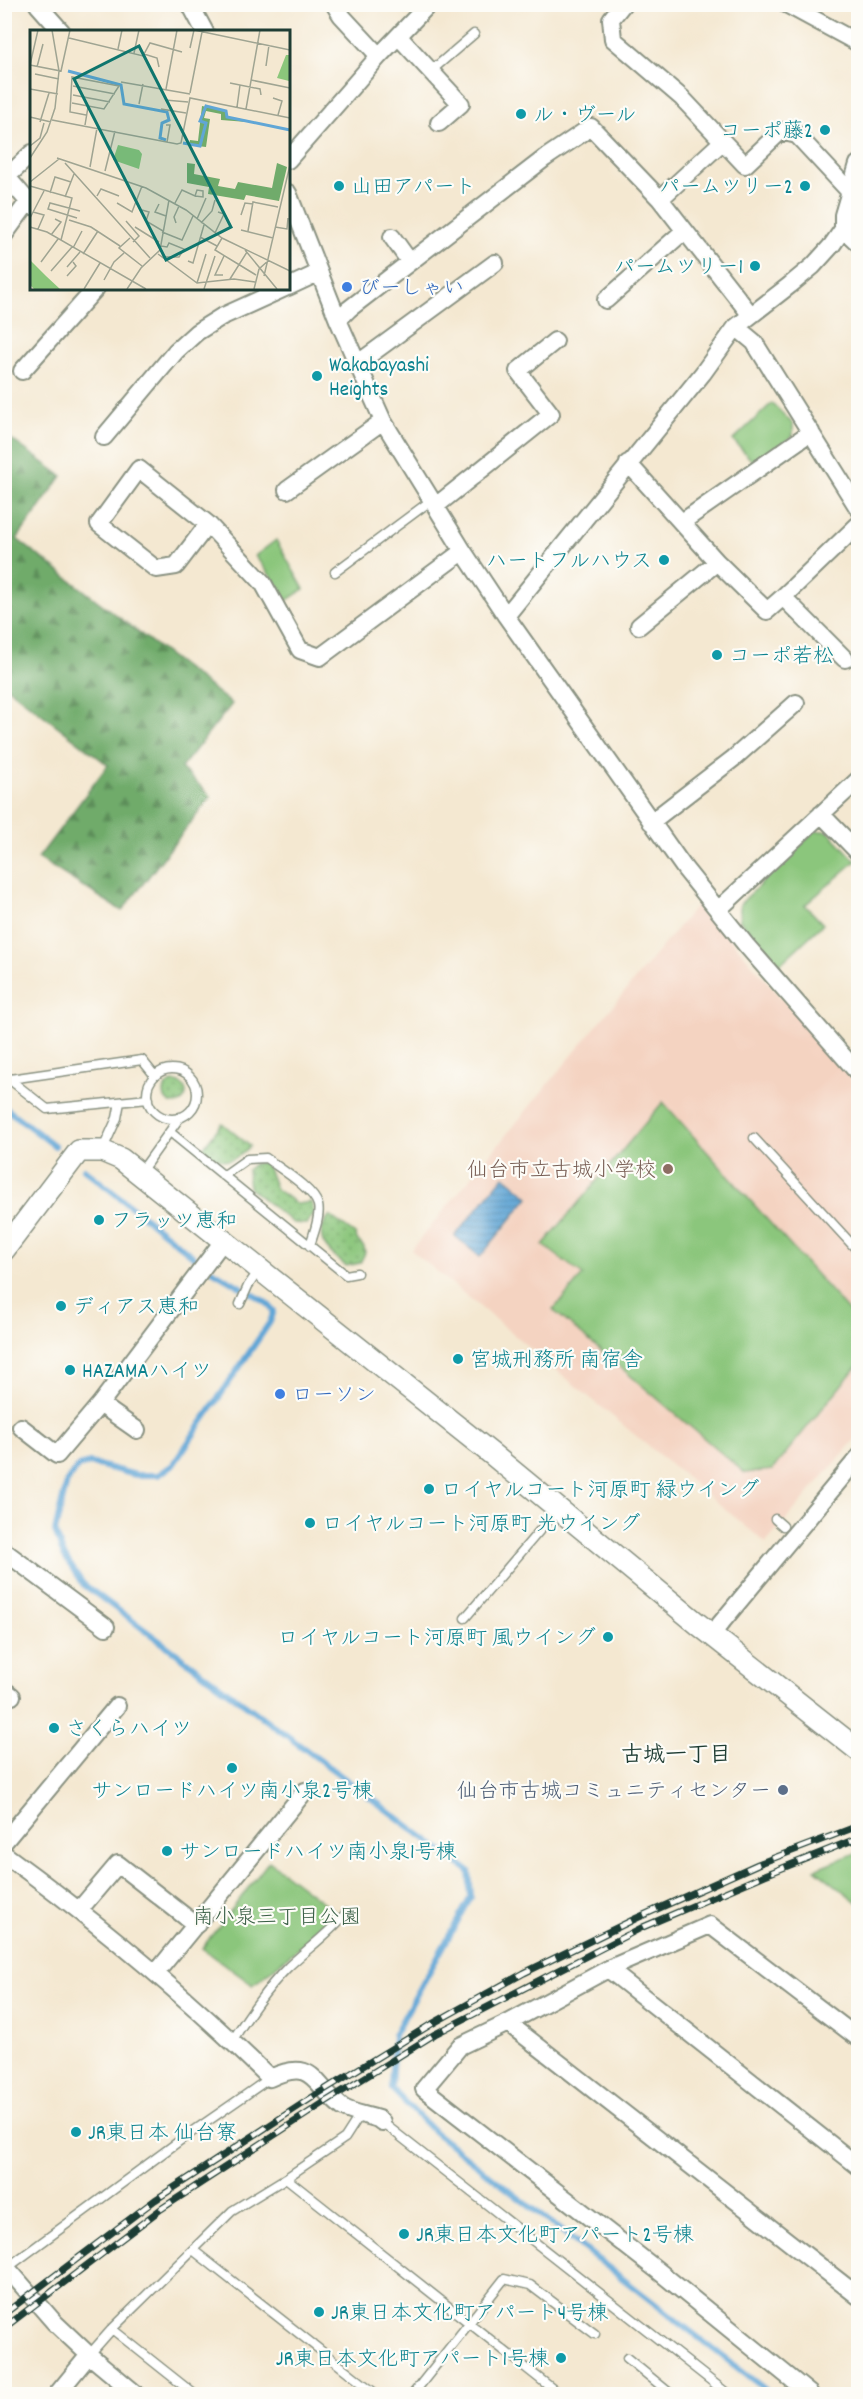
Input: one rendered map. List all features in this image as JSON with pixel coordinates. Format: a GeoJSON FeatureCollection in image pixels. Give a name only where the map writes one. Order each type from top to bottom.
{"type":"FeatureCollection","features":[{"type":"Feature","properties":{"kind":"street"},"geometry":{"type":"LineString","coordinates":[[38,4],[60,30]]}},
{"type":"Feature","properties":{"kind":"street"},"geometry":{"type":"LineString","coordinates":[[190,4],[198,29]]}},
{"type":"Feature","properties":{"kind":"street"},"geometry":{"type":"LineString","coordinates":[[334,4],[341,15],[379,56]]}},
{"type":"Feature","properties":{"kind":"street"},"geometry":{"type":"LineString","coordinates":[[290,158],[379,56],[429,4]]}},
{"type":"Feature","properties":{"kind":"street"},"geometry":{"type":"LineString","coordinates":[[623,4],[611,19],[613,39],[682,98],[745,165],[781,131],[797,135],[850,192]]}},
{"type":"Feature","properties":{"kind":"street"},"geometry":{"type":"LineString","coordinates":[[786,4],[858,43]]}},
{"type":"Feature","properties":{"kind":"street"},"geometry":{"type":"LineString","coordinates":[[399,37],[460,104],[439,123]]}},
{"type":"Feature","properties":{"kind":"street"},"geometry":{"type":"LineString","coordinates":[[338,320],[545,158],[591,127],[660,199],[750,314]]}},
{"type":"Feature","properties":{"kind":"street"},"geometry":{"type":"LineString","coordinates":[[660,199],[722,142]]}},
{"type":"Feature","properties":{"kind":"street"},"geometry":{"type":"LineString","coordinates":[[4,235],[30,204],[7,177],[30,155]]}},
{"type":"Feature","properties":{"kind":"street"},"geometry":{"type":"LineString","coordinates":[[506,616],[703,373],[736,327],[813,266],[832,245],[843,229],[843,215],[858,164]]}},
{"type":"Feature","properties":{"kind":"street"},"geometry":{"type":"LineString","coordinates":[[290,201],[318,273],[383,421],[435,502],[463,551],[651,822],[746,945],[858,1073]]}},
{"type":"Feature","properties":{"kind":"street"},"geometry":{"type":"LineString","coordinates":[[843,229],[858,243]]}},
{"type":"Feature","properties":{"kind":"street"},"geometry":{"type":"LineString","coordinates":[[606,300],[684,231]]}},
{"type":"Feature","properties":{"kind":"street"},"geometry":{"type":"LineString","coordinates":[[392,237],[410,262]]}},
{"type":"Feature","properties":{"kind":"street"},"geometry":{"type":"LineString","coordinates":[[357,364],[495,263]]}},
{"type":"Feature","properties":{"kind":"street"},"geometry":{"type":"LineString","coordinates":[[290,285],[318,273]]}},
{"type":"Feature","properties":{"kind":"street"},"geometry":{"type":"LineString","coordinates":[[22,371],[94,290]]}},
{"type":"Feature","properties":{"kind":"street"},"geometry":{"type":"LineString","coordinates":[[104,437],[176,351],[197,332],[221,317],[280,290]]}},
{"type":"Feature","properties":{"kind":"street"},"geometry":{"type":"LineString","coordinates":[[736,327],[754,342],[858,508]]}},
{"type":"Feature","properties":{"kind":"street"},"geometry":{"type":"LineString","coordinates":[[435,502],[551,414],[518,371],[555,341]]}},
{"type":"Feature","properties":{"kind":"street"},"geometry":{"type":"LineString","coordinates":[[287,490],[383,421]]}},
{"type":"Feature","properties":{"kind":"street"},"geometry":{"type":"LineString","coordinates":[[682,522],[811,432]]}},
{"type":"Feature","properties":{"kind":"street"},"geometry":{"type":"LineString","coordinates":[[628,463],[717,562],[767,611],[858,525]]}},
{"type":"Feature","properties":{"kind":"street"},"geometry":{"type":"LineString","coordinates":[[208,524],[176,566],[156,569],[99,524],[139,469],[208,524],[262,583],[300,650],[320,657],[463,551]]}},
{"type":"Feature","properties":{"kind":"street"},"geometry":{"type":"LineString","coordinates":[[639,626],[717,562]]}},
{"type":"Feature","properties":{"kind":"street"},"geometry":{"type":"LineString","coordinates":[[783,597],[845,659]]}},
{"type":"Feature","properties":{"kind":"street"},"geometry":{"type":"LineString","coordinates":[[651,822],[734,758],[796,703]]}},
{"type":"Feature","properties":{"kind":"street"},"geometry":{"type":"LineString","coordinates":[[718,910],[858,780]]}},
{"type":"Feature","properties":{"kind":"street"},"geometry":{"type":"LineString","coordinates":[[821,814],[858,852]]}},
{"type":"Feature","properties":{"kind":"street"},"geometry":{"type":"LineString","coordinates":[[4,1250],[79,1150],[102,1151],[121,1159],[223,1241],[253,1278],[558,1509],[711,1635],[858,1750]]}},
{"type":"Feature","properties":{"kind":"street"},"geometry":{"type":"LineString","coordinates":[[21,1427],[57,1455],[100,1404],[223,1241]]}},
{"type":"Feature","properties":{"kind":"street"},"geometry":{"type":"LineString","coordinates":[[100,1404],[137,1430]]}},
{"type":"Feature","properties":{"kind":"street"},"geometry":{"type":"LineString","coordinates":[[711,1635],[858,1458]]}},
{"type":"Feature","properties":{"kind":"street"},"geometry":{"type":"LineString","coordinates":[[4,1551],[106,1627]]}},
{"type":"Feature","properties":{"kind":"street"},"geometry":{"type":"LineString","coordinates":[[4,1842],[117,1706]]}},
{"type":"Feature","properties":{"kind":"street"},"geometry":{"type":"LineString","coordinates":[[156,1973],[305,1791]]}},
{"type":"Feature","properties":{"kind":"street"},"geometry":{"type":"LineString","coordinates":[[4,1854],[80,1909],[156,1973],[270,2078],[289,2069],[309,2073],[344,2109],[382,2122]]}},
{"type":"Feature","properties":{"kind":"street"},"geometry":{"type":"LineString","coordinates":[[80,1909],[118,1864],[196,1925]]}},
{"type":"Feature","properties":{"kind":"street"},"geometry":{"type":"LineString","coordinates":[[810,2394],[656,2270],[424,2089],[460,2046],[608,1969],[710,1924],[858,2038]]}},
{"type":"Feature","properties":{"kind":"street"},"geometry":{"type":"LineString","coordinates":[[608,1969],[858,2166]]}},
{"type":"Feature","properties":{"kind":"street"},"geometry":{"type":"LineString","coordinates":[[508,2023],[858,2296]]}},
{"type":"Feature","properties":{"kind":"street"},"geometry":{"type":"LineString","coordinates":[[6,2269],[54,2322],[136,2394]]}},
{"type":"Feature","properties":{"kind":"street"},"geometry":{"type":"LineString","coordinates":[[57,2394],[89,2355]]}},
{"type":"Feature","properties":{"kind":"lane"},"geometry":{"type":"LineString","coordinates":[[431,71],[474,34]]}},
{"type":"Feature","properties":{"kind":"lane"},"geometry":{"type":"LineString","coordinates":[[334,572],[435,502]]}},
{"type":"Feature","properties":{"kind":"lane"},"geometry":{"type":"LineString","coordinates":[[7,1077],[142,1060],[155,1076]]}},
{"type":"Feature","properties":{"kind":"lane"},"geometry":{"type":"LineString","coordinates":[[139,1174],[180,1117],[187,1113],[196,1100],[195,1085],[191,1078],[178,1070],[170,1069],[155,1076],[147,1090],[148,1099],[156,1113],[164,1117],[180,1117]]}},
{"type":"Feature","properties":{"kind":"lane"},"geometry":{"type":"LineString","coordinates":[[7,1077],[47,1109],[148,1099]]}},
{"type":"Feature","properties":{"kind":"lane"},"geometry":{"type":"LineString","coordinates":[[102,1151],[117,1118],[120,1102]]}},
{"type":"Feature","properties":{"kind":"lane"},"geometry":{"type":"LineString","coordinates":[[170,1132],[346,1275],[357,1273]]}},
{"type":"Feature","properties":{"kind":"lane"},"geometry":{"type":"LineString","coordinates":[[754,1138],[858,1251]]}},
{"type":"Feature","properties":{"kind":"lane"},"geometry":{"type":"LineString","coordinates":[[223,1176],[247,1159],[266,1158],[308,1190],[318,1204],[317,1223],[310,1246]]}},
{"type":"Feature","properties":{"kind":"lane"},"geometry":{"type":"LineString","coordinates":[[241,1301],[253,1278]]}},
{"type":"Feature","properties":{"kind":"lane"},"geometry":{"type":"LineString","coordinates":[[465,1618],[558,1509]]}},
{"type":"Feature","properties":{"kind":"lane"},"geometry":{"type":"LineString","coordinates":[[775,1519],[783,1526]]}},
{"type":"Feature","properties":{"kind":"lane"},"geometry":{"type":"LineString","coordinates":[[232,2041],[268,1988],[289,1966],[332,1930],[346,1913]]}},
{"type":"Feature","properties":{"kind":"lane"},"geometry":{"type":"LineString","coordinates":[[6,2269],[182,2139],[270,2078]]}},
{"type":"Feature","properties":{"kind":"lane"},"geometry":{"type":"LineString","coordinates":[[89,2355],[112,2329],[232,2211],[345,2138],[361,2113]]}},
{"type":"Feature","properties":{"kind":"lane"},"geometry":{"type":"LineString","coordinates":[[382,2122],[728,2394]]}},
{"type":"Feature","properties":{"kind":"lane"},"geometry":{"type":"LineString","coordinates":[[286,2178],[559,2394]]}},
{"type":"Feature","properties":{"kind":"lane"},"geometry":{"type":"LineString","coordinates":[[193,2250],[376,2394]]}},
{"type":"Feature","properties":{"kind":"lane"},"geometry":{"type":"LineString","coordinates":[[412,2394],[504,2278],[530,2285],[596,2334]]}},
{"type":"Feature","properties":{"kind":"lane"},"geometry":{"type":"LineString","coordinates":[[112,2329],[194,2394]]}},
{"type":"Feature","properties":{"kind":"lane"},"geometry":{"type":"LineString","coordinates":[[627,2358],[671,2394]]}},
{"type":"Feature","properties":{"kind":"shaded area","name":"仙台市立古城小学校"},"geometry":{"type":"Polygon","coordinates":[[[699,902],[858,1088],[858,1436],[766,1543],[411,1250],[699,902]]]}},
{"type":"Feature","properties":{"kind":"green space"},"geometry":{"type":"Polygon","coordinates":[[[772,403],[793,424],[793,436],[755,464],[733,440],[772,403]]]}},
{"type":"Feature","properties":{"kind":"green space"},"geometry":{"type":"Polygon","coordinates":[[[4,434],[62,476],[17,539],[232,704],[181,768],[211,796],[122,911],[38,858],[108,765],[5,686],[4,434]]]}},
{"type":"Feature","properties":{"kind":"green space"},"geometry":{"type":"Polygon","coordinates":[[[276,540],[304,589],[286,601],[276,583],[255,556],[276,540]]]}},
{"type":"Feature","properties":{"kind":"green space"},"geometry":{"type":"Polygon","coordinates":[[[815,831],[828,831],[856,861],[805,905],[823,924],[778,966],[740,921],[740,904],[815,831]]]}},
{"type":"Feature","properties":{"kind":"green space"},"geometry":{"type":"Polygon","coordinates":[[[175,1082],[183,1085],[186,1093],[183,1101],[175,1104],[167,1101],[164,1093],[167,1085],[175,1082]]]}},
{"type":"Feature","properties":{"kind":"green space"},"geometry":{"type":"Polygon","coordinates":[[[663,1102],[858,1322],[858,1365],[772,1470],[745,1473],[553,1310],[583,1275],[543,1245],[663,1102]]]}},
{"type":"Feature","properties":{"kind":"green space"},"geometry":{"type":"Polygon","coordinates":[[[222,1123],[250,1146],[232,1159],[216,1158],[203,1148],[222,1123]]]}},
{"type":"Feature","properties":{"kind":"green space"},"geometry":{"type":"Polygon","coordinates":[[[255,1163],[266,1163],[276,1189],[297,1204],[312,1202],[314,1213],[306,1224],[293,1223],[249,1188],[247,1170],[255,1163]]]}},
{"type":"Feature","properties":{"kind":"green space"},"geometry":{"type":"Polygon","coordinates":[[[330,1216],[355,1234],[364,1247],[365,1253],[360,1263],[346,1266],[324,1244],[322,1231],[330,1216]]]}},
{"type":"Feature","properties":{"kind":"green space"},"geometry":{"type":"Polygon","coordinates":[[[858,1852],[858,1903],[815,1869],[858,1852]]]}},
{"type":"Feature","properties":{"kind":"green space","name":"南小泉三丁目公園"},"geometry":{"type":"Polygon","coordinates":[[[269,1861],[333,1910],[323,1928],[253,1985],[202,1948],[269,1861]]]}},
{"type":"Feature","properties":{"kind":"water"},"geometry":{"type":"Polygon","coordinates":[[[504,1176],[529,1197],[480,1257],[455,1236],[504,1176]]]}},
{"type":"Feature","properties":{"kind":"waterway"},"geometry":{"type":"LineString","coordinates":[[4,1107],[55,1146]]}},
{"type":"Feature","properties":{"kind":"waterway"},"geometry":{"type":"LineString","coordinates":[[84,1169],[199,1261]]}},
{"type":"Feature","properties":{"kind":"waterway"},"geometry":{"type":"LineString","coordinates":[[212,1270],[266,1302],[274,1311],[270,1322],[173,1465],[158,1475],[136,1475],[90,1463],[79,1466],[67,1481],[55,1531],[63,1554],[83,1584],[469,1871],[471,1897],[394,2035],[391,2088],[434,2132],[771,2394]]}},
{"type":"Feature","properties":{"kind":"railway"},"geometry":{"type":"LineString","coordinates":[[4,2314],[155,2200],[319,2093],[430,2025],[524,1973],[637,1918],[758,1864],[858,1826]]}},
{"type":"Feature","properties":{"kind":"railway"},"geometry":{"type":"LineString","coordinates":[[4,2328],[161,2209],[325,2102],[435,2034],[643,1927],[858,1838]]}},
{"type":"Feature","properties":{"kind":"place","name":"ル・ヴール"},"geometry":{"type":"Point","coordinates":[521,114]}},
{"type":"Feature","properties":{"kind":"place","name":"コーポ藤2"},"geometry":{"type":"Point","coordinates":[825,130]}},
{"type":"Feature","properties":{"kind":"place","name":"山田アパート"},"geometry":{"type":"Point","coordinates":[339,186]}},
{"type":"Feature","properties":{"kind":"place","name":"パームツリー2"},"geometry":{"type":"Point","coordinates":[805,186]}},
{"type":"Feature","properties":{"kind":"place","name":"パームツリー1"},"geometry":{"type":"Point","coordinates":[755,266]}},
{"type":"Feature","properties":{"kind":"place","name":"びーしゃい"},"geometry":{"type":"Point","coordinates":[347,287]}},
{"type":"Feature","properties":{"kind":"place","name":"Wakabayashi Heights"},"geometry":{"type":"Point","coordinates":[317,376]}},
{"type":"Feature","properties":{"kind":"place","name":"ハートフルハウス"},"geometry":{"type":"Point","coordinates":[664,560]}},
{"type":"Feature","properties":{"kind":"place","name":"コーポ若松"},"geometry":{"type":"Point","coordinates":[717,655]}},
{"type":"Feature","properties":{"kind":"place","name":"仙台市立古城小学校"},"geometry":{"type":"Point","coordinates":[668,1169]}},
{"type":"Feature","properties":{"kind":"place","name":"フラッツ恵和"},"geometry":{"type":"Point","coordinates":[99,1220]}},
{"type":"Feature","properties":{"kind":"place","name":"ディアス恵和"},"geometry":{"type":"Point","coordinates":[61,1306]}},
{"type":"Feature","properties":{"kind":"place","name":"宮城刑務所 南宿舎"},"geometry":{"type":"Point","coordinates":[458,1359]}},
{"type":"Feature","properties":{"kind":"place","name":"HAZAMAハイツ"},"geometry":{"type":"Point","coordinates":[70,1370]}},
{"type":"Feature","properties":{"kind":"place","name":"ローソン"},"geometry":{"type":"Point","coordinates":[280,1394]}},
{"type":"Feature","properties":{"kind":"place","name":"ロイヤルコート河原町 緑ウイング"},"geometry":{"type":"Point","coordinates":[429,1489]}},
{"type":"Feature","properties":{"kind":"place","name":"ロイヤルコート河原町 光ウイング"},"geometry":{"type":"Point","coordinates":[310,1523]}},
{"type":"Feature","properties":{"kind":"place","name":"ロイヤルコート河原町 風ウイング"},"geometry":{"type":"Point","coordinates":[608,1637]}},
{"type":"Feature","properties":{"kind":"place","name":"さくらハイツ"},"geometry":{"type":"Point","coordinates":[54,1728]}},
{"type":"Feature","properties":{"kind":"place","name":"サンロードハイツ南小泉2号棟"},"geometry":{"type":"Point","coordinates":[232,1768]}},
{"type":"Feature","properties":{"kind":"place","name":"仙台市古城コミュニティセンター"},"geometry":{"type":"Point","coordinates":[783,1790]}},
{"type":"Feature","properties":{"kind":"place","name":"サンロードハイツ南小泉1号棟"},"geometry":{"type":"Point","coordinates":[167,1851]}},
{"type":"Feature","properties":{"kind":"place","name":"JR東日本 仙台寮"},"geometry":{"type":"Point","coordinates":[76,2132]}},
{"type":"Feature","properties":{"kind":"place","name":"JR東日本文化町アパート2号棟"},"geometry":{"type":"Point","coordinates":[404,2234]}},
{"type":"Feature","properties":{"kind":"place","name":"JR東日本文化町アパート4号棟"},"geometry":{"type":"Point","coordinates":[319,2312]}},
{"type":"Feature","properties":{"kind":"place","name":"JR東日本文化町アパート1号棟"},"geometry":{"type":"Point","coordinates":[561,2358]}},
{"type":"Feature","properties":{"kind":"district","name":"古城一丁目"},"geometry":{"type":"Point","coordinates":[676,1753]}}]}
